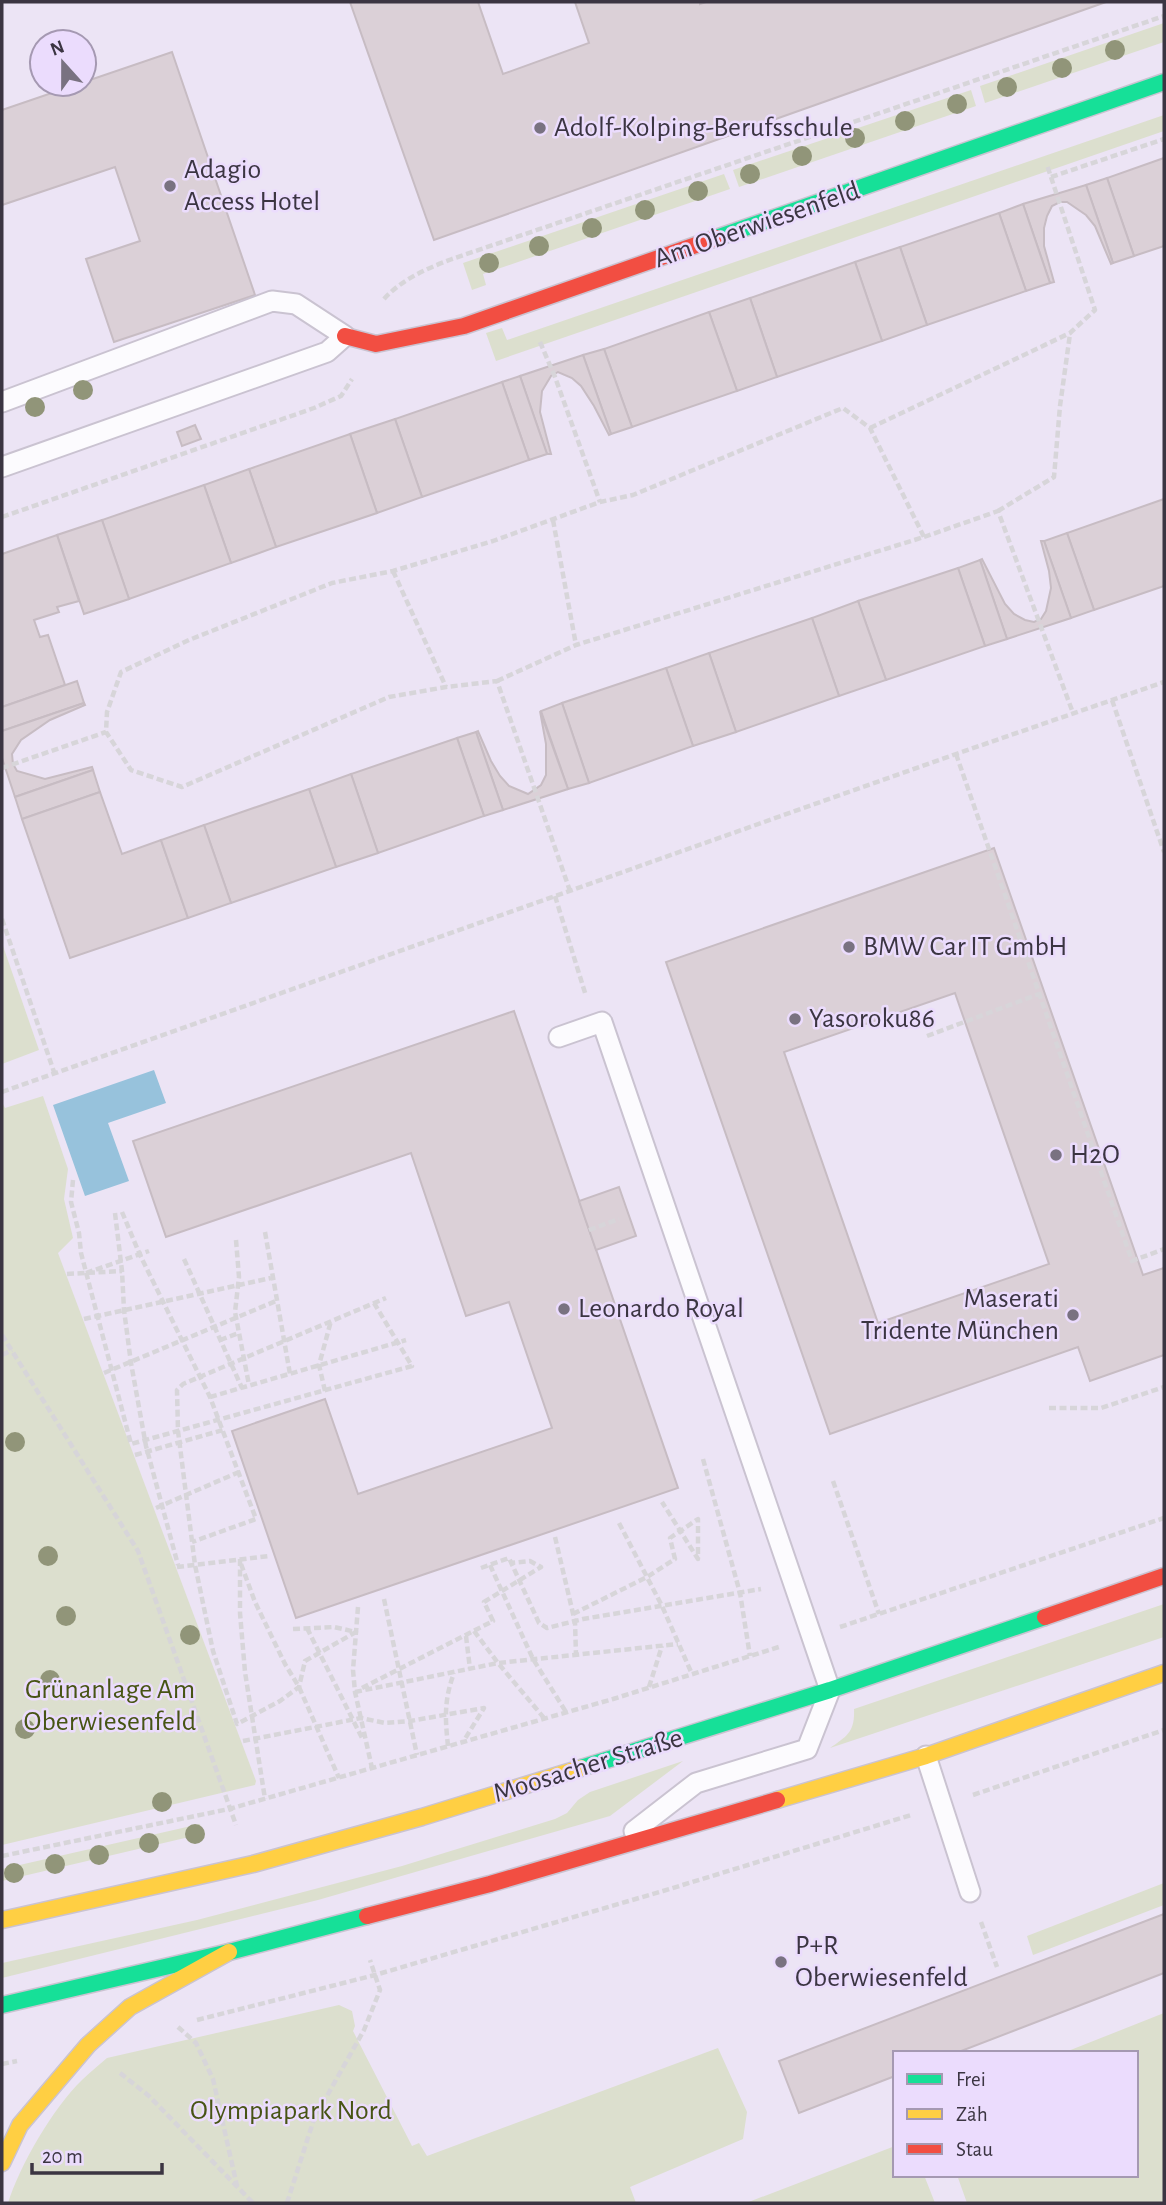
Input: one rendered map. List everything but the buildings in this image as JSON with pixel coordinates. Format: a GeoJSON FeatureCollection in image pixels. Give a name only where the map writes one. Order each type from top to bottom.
{"type":"FeatureCollection","features":[{"type":"Feature","properties":{"kind":"main road","name":"Am Oberwiesenfeld"},"geometry":{"type":"LineString","coordinates":[[345,337],[376,344],[464,326],[1164,82]]}},
{"type":"Feature","properties":{"kind":"main road","name":"Moosacher Straße"},"geometry":{"type":"LineString","coordinates":[[2,1920],[253,1864],[434,1813],[830,1690],[1164,1576]]}},
{"type":"Feature","properties":{"kind":"main road"},"geometry":{"type":"LineString","coordinates":[[2,2006],[410,1906],[926,1756],[1164,1673]]}},
{"type":"Feature","properties":{"kind":"main road"},"geometry":{"type":"LineString","coordinates":[[2,2163],[20,2125],[88,2045],[130,2007],[229,1952]]}},
{"type":"Feature","properties":{"kind":"lane"},"geometry":{"type":"LineString","coordinates":[[2,402],[272,301],[296,304],[345,337],[327,352],[2,467]]}},
{"type":"Feature","properties":{"kind":"lane"},"geometry":{"type":"LineString","coordinates":[[559,1037],[602,1022],[830,1690],[807,1749],[696,1783],[614,1847]]}},
{"type":"Feature","properties":{"kind":"lane"},"geometry":{"type":"LineString","coordinates":[[926,1756],[970,1892]]}},
{"type":"Feature","properties":{"kind":"path"},"geometry":{"type":"LineString","coordinates":[[381,302],[405,281],[452,259],[1164,16]]}},
{"type":"Feature","properties":{"kind":"path"},"geometry":{"type":"LineString","coordinates":[[1051,177],[1164,139]]}},
{"type":"Feature","properties":{"kind":"path"},"geometry":{"type":"LineString","coordinates":[[870,428],[1070,333],[1095,310],[1054,188]]}},
{"type":"Feature","properties":{"kind":"path"},"geometry":{"type":"LineString","coordinates":[[924,537],[870,428],[843,408],[633,495],[600,502],[494,541],[393,571],[332,583],[189,640],[121,672],[107,712],[106,732],[131,770],[182,787],[389,697],[497,681],[576,645],[924,537],[998,511],[1054,477],[1070,333]]}},
{"type":"Feature","properties":{"kind":"path"},"geometry":{"type":"LineString","coordinates":[[2,517],[341,396],[376,344]]}},
{"type":"Feature","properties":{"kind":"path"},"geometry":{"type":"LineString","coordinates":[[551,365],[600,502]]}},
{"type":"Feature","properties":{"kind":"path"},"geometry":{"type":"LineString","coordinates":[[998,511],[1073,713]]}},
{"type":"Feature","properties":{"kind":"path"},"geometry":{"type":"LineString","coordinates":[[553,520],[576,645]]}},
{"type":"Feature","properties":{"kind":"path"},"geometry":{"type":"LineString","coordinates":[[393,571],[446,687]]}},
{"type":"Feature","properties":{"kind":"path"},"geometry":{"type":"LineString","coordinates":[[497,681],[570,891]]}},
{"type":"Feature","properties":{"kind":"path"},"geometry":{"type":"LineString","coordinates":[[2,1091],[1164,682]]}},
{"type":"Feature","properties":{"kind":"path"},"geometry":{"type":"LineString","coordinates":[[1112,700],[1164,852]]}},
{"type":"Feature","properties":{"kind":"path"},"geometry":{"type":"LineString","coordinates":[[2,768],[106,732]]}},
{"type":"Feature","properties":{"kind":"path"},"geometry":{"type":"LineString","coordinates":[[956,754],[1132,1261],[1164,1249]]}},
{"type":"Feature","properties":{"kind":"path"},"geometry":{"type":"LineString","coordinates":[[555,896],[595,1025]]}},
{"type":"Feature","properties":{"kind":"path"},"geometry":{"type":"LineString","coordinates":[[2,919],[54,1072]]}},
{"type":"Feature","properties":{"kind":"path"},"geometry":{"type":"LineString","coordinates":[[927,1036],[1039,994]]}},
{"type":"Feature","properties":{"kind":"path"},"geometry":{"type":"LineString","coordinates":[[73,1180],[71,1202],[86,1273],[131,1444],[412,1366],[374,1303]]}},
{"type":"Feature","properties":{"kind":"path"},"geometry":{"type":"LineString","coordinates":[[122,1212],[140,1255],[210,1397],[256,1519],[192,1542]]}},
{"type":"Feature","properties":{"kind":"path"},"geometry":{"type":"LineString","coordinates":[[115,1213],[131,1363],[159,1507],[177,1566],[269,1556]]}},
{"type":"Feature","properties":{"kind":"path"},"geometry":{"type":"LineString","coordinates":[[589,1230],[619,1219]]}},
{"type":"Feature","properties":{"kind":"path"},"geometry":{"type":"LineString","coordinates":[[265,1232],[290,1374]]}},
{"type":"Feature","properties":{"kind":"path"},"geometry":{"type":"LineString","coordinates":[[236,1240],[236,1318],[249,1385]]}},
{"type":"Feature","properties":{"kind":"path"},"geometry":{"type":"LineString","coordinates":[[86,1273],[149,1251]]}},
{"type":"Feature","properties":{"kind":"path"},"geometry":{"type":"LineString","coordinates":[[184,1259],[242,1388]]}},
{"type":"Feature","properties":{"kind":"path"},"geometry":{"type":"LineString","coordinates":[[67,1274],[122,1272]]}},
{"type":"Feature","properties":{"kind":"path"},"geometry":{"type":"LineString","coordinates":[[84,1319],[271,1278]]}},
{"type":"Feature","properties":{"kind":"path"},"geometry":{"type":"LineString","coordinates":[[356,1632],[304,1661],[299,1687],[280,1701],[237,1724],[213,1651],[195,1565],[179,1443],[177,1390],[183,1384],[386,1298]]}},
{"type":"Feature","properties":{"kind":"path"},"geometry":{"type":"LineString","coordinates":[[104,1373],[276,1301]]}},
{"type":"Feature","properties":{"kind":"path"},"geometry":{"type":"LineString","coordinates":[[325,1391],[318,1365],[331,1321]]}},
{"type":"Feature","properties":{"kind":"path"},"geometry":{"type":"LineString","coordinates":[[220,1340],[239,1333]]}},
{"type":"Feature","properties":{"kind":"path"},"geometry":{"type":"LineString","coordinates":[[2,1335],[138,1551],[229,1809],[253,1864]]}},
{"type":"Feature","properties":{"kind":"path"},"geometry":{"type":"LineString","coordinates":[[210,1397],[406,1340]]}},
{"type":"Feature","properties":{"kind":"path"},"geometry":{"type":"LineString","coordinates":[[2,1355],[12,1350]]}},
{"type":"Feature","properties":{"kind":"path"},"geometry":{"type":"LineString","coordinates":[[1049,1408],[1101,1408],[1164,1387]]}},
{"type":"Feature","properties":{"kind":"path"},"geometry":{"type":"LineString","coordinates":[[135,1455],[223,1430]]}},
{"type":"Feature","properties":{"kind":"path"},"geometry":{"type":"LineString","coordinates":[[703,1459],[740,1593],[750,1656]]}},
{"type":"Feature","properties":{"kind":"path"},"geometry":{"type":"LineString","coordinates":[[159,1507],[239,1472]]}},
{"type":"Feature","properties":{"kind":"path"},"geometry":{"type":"LineString","coordinates":[[833,1481],[879,1614]]}},
{"type":"Feature","properties":{"kind":"path"},"geometry":{"type":"LineString","coordinates":[[573,1614],[648,1577],[675,1559],[670,1538],[680,1531],[698,1519],[698,1559],[680,1531],[662,1502]]}},
{"type":"Feature","properties":{"kind":"path"},"geometry":{"type":"LineString","coordinates":[[2,1856],[229,1809],[463,1742],[812,1637],[1164,1518]]}},
{"type":"Feature","properties":{"kind":"path"},"geometry":{"type":"LineString","coordinates":[[619,1523],[648,1577],[692,1674]]}},
{"type":"Feature","properties":{"kind":"path"},"geometry":{"type":"LineString","coordinates":[[555,1537],[575,1622],[576,1655]]}},
{"type":"Feature","properties":{"kind":"path"},"geometry":{"type":"LineString","coordinates":[[481,1568],[509,1558],[539,1623],[547,1628],[794,1584]]}},
{"type":"Feature","properties":{"kind":"path"},"geometry":{"type":"LineString","coordinates":[[240,1559],[240,1613],[245,1672],[265,1799]]}},
{"type":"Feature","properties":{"kind":"path"},"geometry":{"type":"LineString","coordinates":[[240,1559],[255,1601],[299,1687],[338,1778]]}},
{"type":"Feature","properties":{"kind":"path"},"geometry":{"type":"LineString","coordinates":[[355,1692],[492,1621],[484,1602],[541,1567],[530,1561],[511,1563]]}},
{"type":"Feature","properties":{"kind":"path"},"geometry":{"type":"LineString","coordinates":[[490,1565],[533,1658],[566,1712]]}},
{"type":"Feature","properties":{"kind":"path"},"geometry":{"type":"LineString","coordinates":[[384,1599],[417,1755]]}},
{"type":"Feature","properties":{"kind":"path"},"geometry":{"type":"LineString","coordinates":[[358,1606],[353,1670],[355,1692],[372,1768]]}},
{"type":"Feature","properties":{"kind":"path"},"geometry":{"type":"LineString","coordinates":[[293,1629],[334,1627],[356,1632]]}},
{"type":"Feature","properties":{"kind":"path"},"geometry":{"type":"LineString","coordinates":[[307,1628],[368,1748]]}},
{"type":"Feature","properties":{"kind":"path"},"geometry":{"type":"LineString","coordinates":[[474,1631],[544,1718]]}},
{"type":"Feature","properties":{"kind":"path"},"geometry":{"type":"LineString","coordinates":[[466,1636],[470,1670]]}},
{"type":"Feature","properties":{"kind":"path"},"geometry":{"type":"LineString","coordinates":[[355,1692],[498,1663],[678,1644]]}},
{"type":"Feature","properties":{"kind":"path"},"geometry":{"type":"LineString","coordinates":[[649,1687],[662,1646]]}},
{"type":"Feature","properties":{"kind":"path"},"geometry":{"type":"LineString","coordinates":[[448,1746],[444,1715],[447,1692],[454,1672]]}},
{"type":"Feature","properties":{"kind":"path"},"geometry":{"type":"LineString","coordinates":[[243,1741],[361,1718],[385,1723],[410,1721],[484,1708],[463,1742]]}},
{"type":"Feature","properties":{"kind":"path"},"geometry":{"type":"LineString","coordinates":[[375,1975],[663,1891],[943,1805],[1164,1730]]}},
{"type":"Feature","properties":{"kind":"path"},"geometry":{"type":"LineString","coordinates":[[970,1892],[997,1967]]}},
{"type":"Feature","properties":{"kind":"path"},"geometry":{"type":"LineString","coordinates":[[287,2203],[314,2119],[363,2030],[380,1990],[370,1960]]}},
{"type":"Feature","properties":{"kind":"path"},"geometry":{"type":"LineString","coordinates":[[175,2025],[196,2043],[213,2080],[238,2187]]}},
{"type":"Feature","properties":{"kind":"path"},"geometry":{"type":"LineString","coordinates":[[88,2045],[149,2096],[253,2203]]}},
{"type":"Feature","properties":{"kind":"green space"},"geometry":{"type":"Polygon","coordinates":[[[1164,23],[1164,42],[985,103],[980,86],[1164,23]]]}},
{"type":"Feature","properties":{"kind":"green space"},"geometry":{"type":"Polygon","coordinates":[[[971,90],[976,106],[739,187],[733,170],[971,90]]]}},
{"type":"Feature","properties":{"kind":"green space"},"geometry":{"type":"Polygon","coordinates":[[[1164,115],[1164,131],[496,361],[486,333],[502,328],[507,340],[1164,115]]]}},
{"type":"Feature","properties":{"kind":"green space"},"geometry":{"type":"Polygon","coordinates":[[[724,174],[730,189],[483,274],[486,285],[472,290],[463,263],[724,174]]]}},
{"type":"Feature","properties":{"kind":"green space"},"geometry":{"type":"Polygon","coordinates":[[[2,943],[39,1050],[2,1064],[2,943]]]}},
{"type":"Feature","properties":{"kind":"green space","name":"Grünanlage Am Oberwiesenfeld"},"geometry":{"type":"Polygon","coordinates":[[[43,1096],[68,1169],[64,1199],[73,1238],[58,1253],[256,1781],[255,1785],[2,1845],[2,1102],[5,1108],[43,1096]]]}},
{"type":"Feature","properties":{"kind":"green space"},"geometry":{"type":"Polygon","coordinates":[[[1164,1604],[1164,1637],[830,1748],[849,1733],[854,1709],[1164,1604]]]}},
{"type":"Feature","properties":{"kind":"green space"},"geometry":{"type":"Polygon","coordinates":[[[683,1761],[610,1816],[318,1900],[2,1978],[2,1963],[197,1920],[402,1866],[555,1819],[567,1813],[578,1800],[590,1792],[683,1761]]]}},
{"type":"Feature","properties":{"kind":"green space"},"geometry":{"type":"Polygon","coordinates":[[[200,1824],[202,1834],[2,1881],[2,1869],[200,1824]]]}},
{"type":"Feature","properties":{"kind":"green space"},"geometry":{"type":"Polygon","coordinates":[[[1164,1883],[1164,1905],[1033,1955],[1027,1936],[1164,1883]]]}},
{"type":"Feature","properties":{"kind":"green space","name":"Olympiapark Nord"},"geometry":{"type":"Polygon","coordinates":[[[339,2005],[352,2011],[355,2026],[353,2031],[412,2146],[419,2143],[427,2156],[718,2048],[747,2112],[743,2139],[630,2187],[636,2203],[8,2203],[21,2172],[49,2121],[71,2092],[107,2058],[339,2005]]]}},
{"type":"Feature","properties":{"kind":"green space"},"geometry":{"type":"Polygon","coordinates":[[[1164,2013],[1164,2203],[967,2203],[958,2177],[1138,2177],[1138,2051],[1068,2051],[1164,2013]]]}},
{"type":"Feature","properties":{"kind":"green space"},"geometry":{"type":"Polygon","coordinates":[[[893,2147],[893,2177],[925,2177],[935,2203],[746,2203],[893,2147]]]}},
{"type":"Feature","properties":{"kind":"water"},"geometry":{"type":"Polygon","coordinates":[[[154,1070],[166,1103],[108,1123],[129,1181],[85,1196],[53,1105],[154,1070]]]}},
{"type":"Feature","properties":{"kind":"traffic: fast"},"geometry":{"type":"LineString","coordinates":[[716,238],[1164,82]]}},
{"type":"Feature","properties":{"kind":"traffic: fast"},"geometry":{"type":"LineString","coordinates":[[581,1768],[830,1690],[1045,1617]]}},
{"type":"Feature","properties":{"kind":"traffic: fast"},"geometry":{"type":"LineString","coordinates":[[2,2005],[229,1952],[367,1916]]}},
{"type":"Feature","properties":{"kind":"traffic: slow"},"geometry":{"type":"LineString","coordinates":[[777,1800],[926,1756],[1164,1673]]}},
{"type":"Feature","properties":{"kind":"traffic: slow"},"geometry":{"type":"LineString","coordinates":[[2,1920],[253,1864],[422,1817],[581,1768]]}},
{"type":"Feature","properties":{"kind":"traffic: slow"},"geometry":{"type":"LineString","coordinates":[[2,2163],[20,2125],[88,2045],[130,2007],[229,1952]]}},
{"type":"Feature","properties":{"kind":"traffic: jam"},"geometry":{"type":"LineString","coordinates":[[345,336],[376,344],[464,326],[716,238]]}},
{"type":"Feature","properties":{"kind":"traffic: jam"},"geometry":{"type":"LineString","coordinates":[[1045,1617],[1164,1576]]}},
{"type":"Feature","properties":{"kind":"traffic: jam"},"geometry":{"type":"LineString","coordinates":[[367,1916],[490,1884],[777,1800]]}},
{"type":"Feature","properties":{"kind":"place","name":"Adolf-Kolping-Berufsschule"},"geometry":{"type":"Point","coordinates":[540,128]}},
{"type":"Feature","properties":{"kind":"place","name":"Adagio Access Hotel"},"geometry":{"type":"Point","coordinates":[170,186]}},
{"type":"Feature","properties":{"kind":"place","name":"BMW Car IT GmbH"},"geometry":{"type":"Point","coordinates":[849,947]}},
{"type":"Feature","properties":{"kind":"place","name":"Yasoroku86"},"geometry":{"type":"Point","coordinates":[795,1019]}},
{"type":"Feature","properties":{"kind":"place","name":"H2O"},"geometry":{"type":"Point","coordinates":[1056,1155]}},
{"type":"Feature","properties":{"kind":"place","name":"Leonardo Royal"},"geometry":{"type":"Point","coordinates":[564,1309]}},
{"type":"Feature","properties":{"kind":"place","name":"Maserati Tridente München"},"geometry":{"type":"Point","coordinates":[1073,1315]}},
{"type":"Feature","properties":{"kind":"place","name":"P+R Oberwiesenfeld"},"geometry":{"type":"Point","coordinates":[781,1962]}}]}
